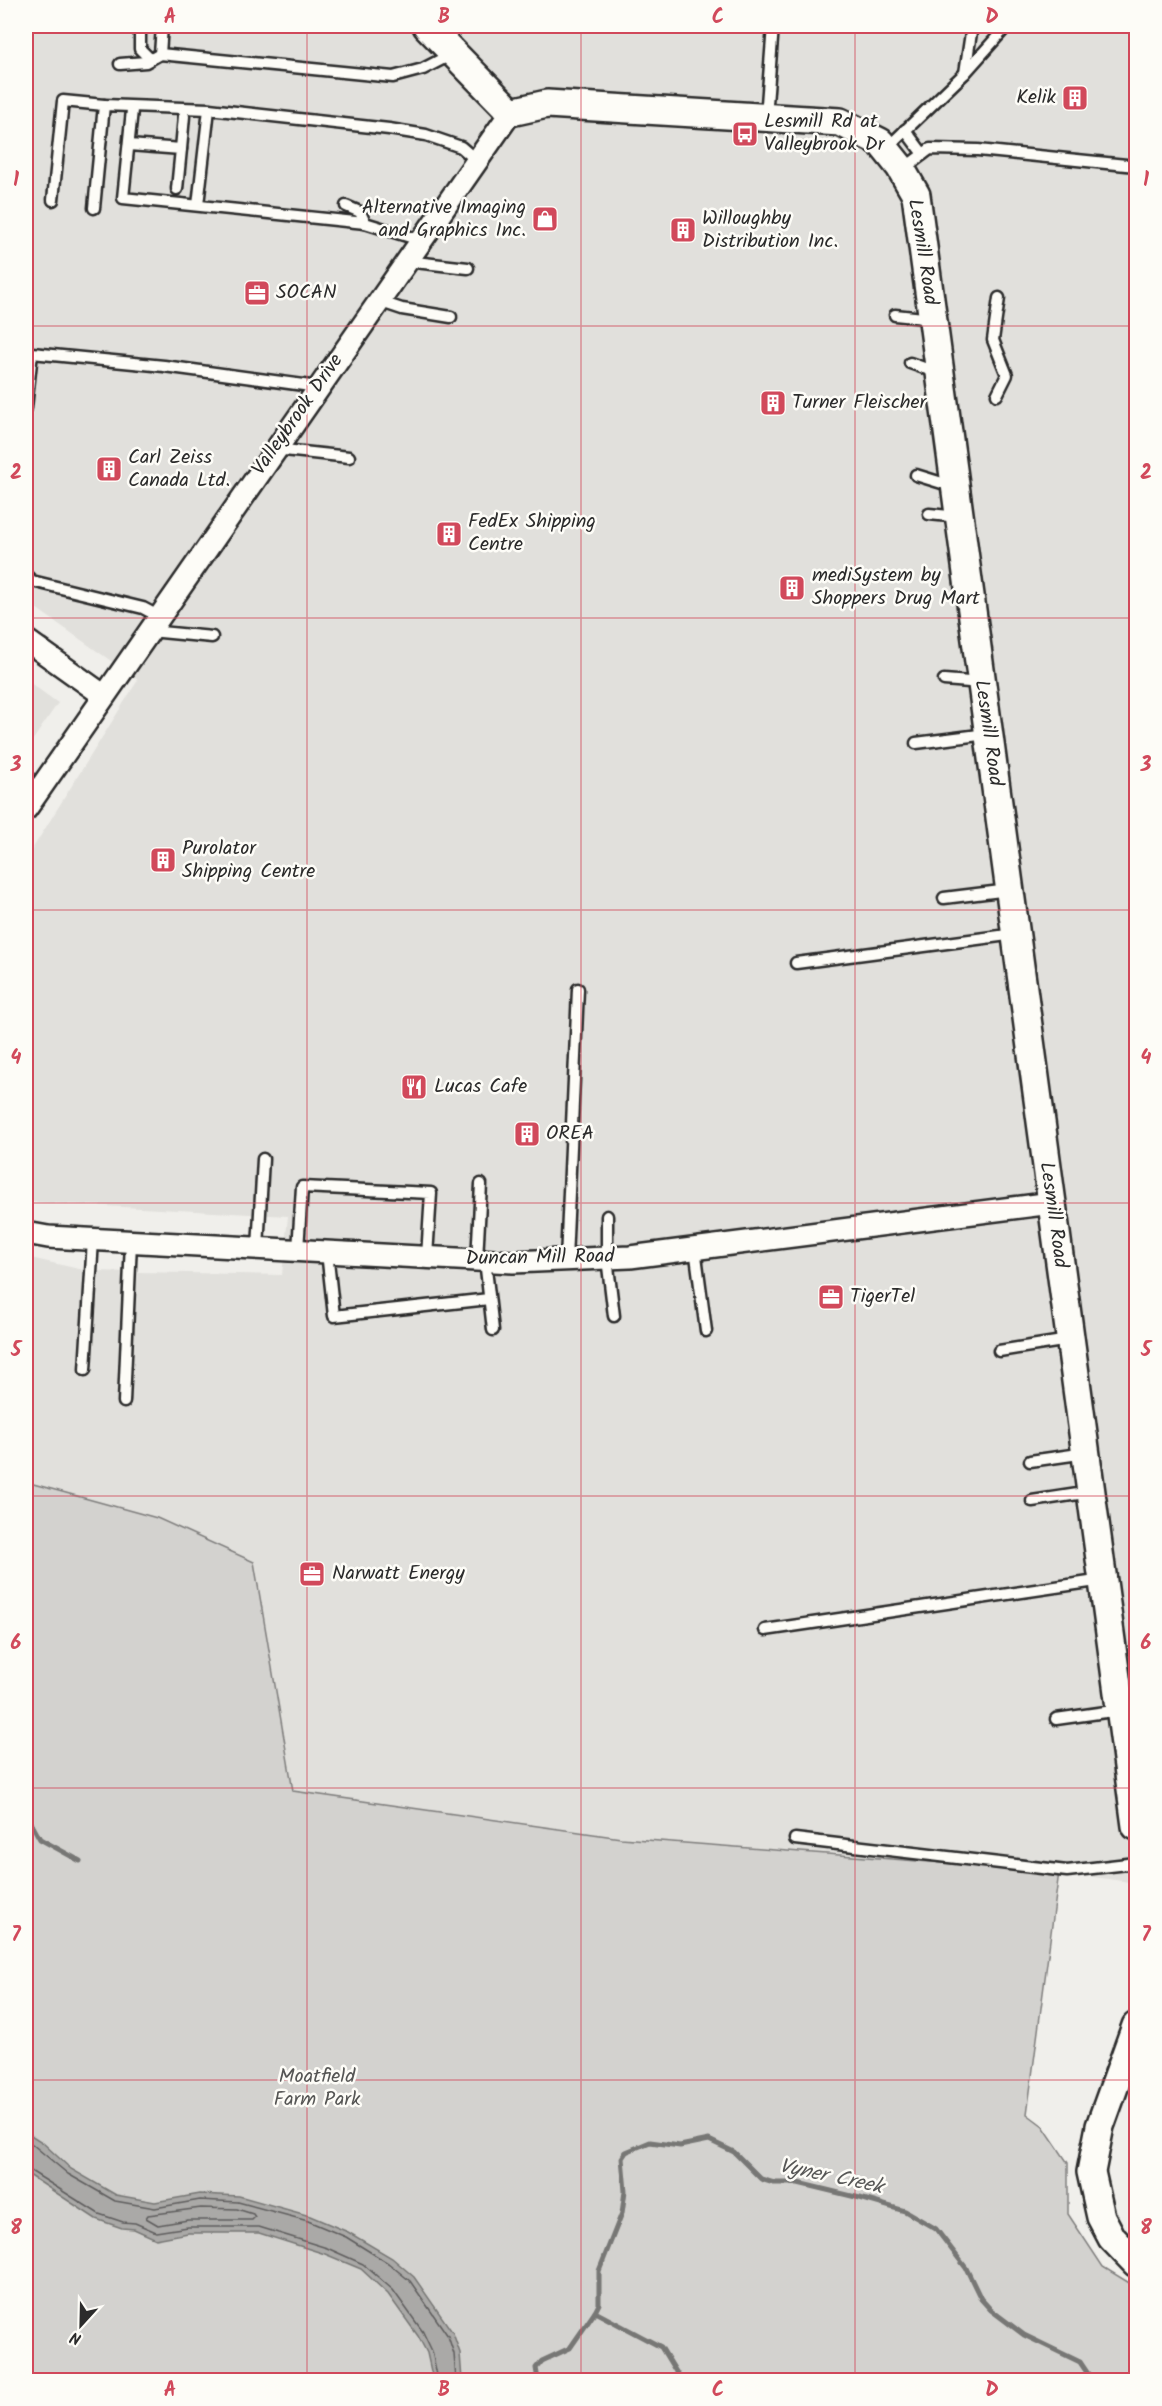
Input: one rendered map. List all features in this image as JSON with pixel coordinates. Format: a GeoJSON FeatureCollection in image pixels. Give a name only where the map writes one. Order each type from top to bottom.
{"type":"FeatureCollection","features":[{"type":"Feature","properties":{"kind":"street"},"geometry":{"type":"LineString","coordinates":[[427,26],[511,112]]}},
{"type":"Feature","properties":{"kind":"street","name":"Lesmill Road"},"geometry":{"type":"LineString","coordinates":[[511,112],[547,104],[840,122],[880,142],[895,140],[902,170],[916,195],[1137,1826]]}},
{"type":"Feature","properties":{"kind":"street","name":"Valleybrook Drive"},"geometry":{"type":"LineString","coordinates":[[26,809],[274,449],[511,112]]}},
{"type":"Feature","properties":{"kind":"street"},"geometry":{"type":"LineString","coordinates":[[26,640],[103,695]]}},
{"type":"Feature","properties":{"kind":"street","name":"Duncan Mill Road"},"geometry":{"type":"LineString","coordinates":[[26,1233],[93,1240],[481,1260],[566,1260],[607,1258],[694,1248],[1052,1203]]}},
{"type":"Feature","properties":{"kind":"street"},"geometry":{"type":"LineString","coordinates":[[1137,2026],[1100,2126],[1091,2172],[1101,2217],[1112,2238],[1137,2263]]}},
{"type":"Feature","properties":{"kind":"lane"},"geometry":{"type":"LineString","coordinates":[[141,26],[140,49],[155,57]]}},
{"type":"Feature","properties":{"kind":"lane"},"geometry":{"type":"LineString","coordinates":[[155,57],[162,26]]}},
{"type":"Feature","properties":{"kind":"lane"},"geometry":{"type":"LineString","coordinates":[[766,117],[773,26]]}},
{"type":"Feature","properties":{"kind":"lane"},"geometry":{"type":"LineString","coordinates":[[965,73],[972,26]]}},
{"type":"Feature","properties":{"kind":"lane"},"geometry":{"type":"LineString","coordinates":[[923,154],[895,140],[965,73],[1007,26]]}},
{"type":"Feature","properties":{"kind":"lane"},"geometry":{"type":"LineString","coordinates":[[120,64],[155,57],[393,77],[423,69],[452,53]]}},
{"type":"Feature","properties":{"kind":"lane"},"geometry":{"type":"LineString","coordinates":[[53,200],[63,101],[209,109],[426,135],[461,147],[476,160]]}},
{"type":"Feature","properties":{"kind":"lane"},"geometry":{"type":"LineString","coordinates":[[94,208],[104,105]]}},
{"type":"Feature","properties":{"kind":"lane"},"geometry":{"type":"LineString","coordinates":[[198,205],[209,109]]}},
{"type":"Feature","properties":{"kind":"lane"},"geometry":{"type":"LineString","coordinates":[[132,110],[123,198],[365,223],[420,240]]}},
{"type":"Feature","properties":{"kind":"lane"},"geometry":{"type":"LineString","coordinates":[[177,189],[184,116]]}},
{"type":"Feature","properties":{"kind":"lane"},"geometry":{"type":"LineString","coordinates":[[129,145],[181,149]]}},
{"type":"Feature","properties":{"kind":"lane"},"geometry":{"type":"LineString","coordinates":[[902,170],[930,149],[978,150],[1137,166]]}},
{"type":"Feature","properties":{"kind":"lane"},"geometry":{"type":"LineString","coordinates":[[346,206],[360,212],[365,223]]}},
{"type":"Feature","properties":{"kind":"lane"},"geometry":{"type":"LineString","coordinates":[[406,261],[468,268]]}},
{"type":"Feature","properties":{"kind":"lane"},"geometry":{"type":"LineString","coordinates":[[997,395],[1006,375],[993,340],[999,298]]}},
{"type":"Feature","properties":{"kind":"lane"},"geometry":{"type":"LineString","coordinates":[[377,301],[402,309],[451,317]]}},
{"type":"Feature","properties":{"kind":"lane"},"geometry":{"type":"LineString","coordinates":[[895,315],[933,319]]}},
{"type":"Feature","properties":{"kind":"lane"},"geometry":{"type":"LineString","coordinates":[[26,408],[32,353],[164,366],[318,387]]}},
{"type":"Feature","properties":{"kind":"lane"},"geometry":{"type":"LineString","coordinates":[[910,363],[940,374]]}},
{"type":"Feature","properties":{"kind":"lane"},"geometry":{"type":"LineString","coordinates":[[274,449],[349,457]]}},
{"type":"Feature","properties":{"kind":"lane"},"geometry":{"type":"LineString","coordinates":[[916,475],[955,487]]}},
{"type":"Feature","properties":{"kind":"lane"},"geometry":{"type":"LineString","coordinates":[[929,514],[959,517]]}},
{"type":"Feature","properties":{"kind":"lane"},"geometry":{"type":"LineString","coordinates":[[26,575],[32,580],[143,608],[153,623],[212,637]]}},
{"type":"Feature","properties":{"kind":"lane"},"geometry":{"type":"LineString","coordinates":[[944,680],[982,683]]}},
{"type":"Feature","properties":{"kind":"lane"},"geometry":{"type":"LineString","coordinates":[[916,742],[988,734]]}},
{"type":"Feature","properties":{"kind":"lane"},"geometry":{"type":"LineString","coordinates":[[944,898],[1010,890]]}},
{"type":"Feature","properties":{"kind":"lane"},"geometry":{"type":"LineString","coordinates":[[796,963],[1016,934]]}},
{"type":"Feature","properties":{"kind":"lane"},"geometry":{"type":"LineString","coordinates":[[566,1260],[578,989]]}},
{"type":"Feature","properties":{"kind":"lane"},"geometry":{"type":"LineString","coordinates":[[258,1248],[263,1159]]}},
{"type":"Feature","properties":{"kind":"lane"},"geometry":{"type":"LineString","coordinates":[[481,1184],[481,1260],[493,1330]]}},
{"type":"Feature","properties":{"kind":"lane"},"geometry":{"type":"LineString","coordinates":[[298,1250],[302,1187],[431,1193],[427,1257]]}},
{"type":"Feature","properties":{"kind":"lane"},"geometry":{"type":"LineString","coordinates":[[607,1216],[607,1258],[614,1316]]}},
{"type":"Feature","properties":{"kind":"lane"},"geometry":{"type":"LineString","coordinates":[[84,1370],[93,1240]]}},
{"type":"Feature","properties":{"kind":"lane"},"geometry":{"type":"LineString","coordinates":[[124,1402],[131,1242]]}},
{"type":"Feature","properties":{"kind":"lane"},"geometry":{"type":"LineString","coordinates":[[694,1248],[706,1331]]}},
{"type":"Feature","properties":{"kind":"lane"},"geometry":{"type":"LineString","coordinates":[[327,1252],[334,1316],[489,1299]]}},
{"type":"Feature","properties":{"kind":"lane"},"geometry":{"type":"LineString","coordinates":[[999,1351],[1070,1340]]}},
{"type":"Feature","properties":{"kind":"lane"},"geometry":{"type":"LineString","coordinates":[[1030,1461],[1086,1452]]}},
{"type":"Feature","properties":{"kind":"lane"},"geometry":{"type":"LineString","coordinates":[[1032,1501],[1091,1492]]}},
{"type":"Feature","properties":{"kind":"lane"},"geometry":{"type":"LineString","coordinates":[[765,1630],[1103,1580]]}},
{"type":"Feature","properties":{"kind":"lane"},"geometry":{"type":"LineString","coordinates":[[1056,1719],[1121,1710]]}},
{"type":"Feature","properties":{"kind":"lane"},"geometry":{"type":"LineString","coordinates":[[795,1839],[1067,1871],[1137,1863]]}},
{"type":"Feature","properties":{"kind":"shaded area"},"geometry":{"type":"Polygon","coordinates":[[[26,26],[1136,26],[1136,1883],[1059,1872],[621,1838],[293,1791],[254,1562],[157,1518],[26,1482],[26,1257],[88,1271],[282,1275],[288,1216],[33,1202],[26,1198],[26,859],[138,680],[26,601],[26,26]]]}},
{"type":"Feature","properties":{"kind":"shaded area"},"geometry":{"type":"Polygon","coordinates":[[[26,680],[58,703],[26,750],[26,680]]]}},
{"type":"Feature","properties":{"kind":"green space","name":"Moatfield Farm Park"},"geometry":{"type":"Polygon","coordinates":[[[26,1482],[157,1518],[254,1562],[293,1791],[621,1838],[1059,1872],[1027,2114],[1043,2126],[1068,2163],[1068,2214],[1103,2267],[1136,2287],[1136,2380],[26,2380],[26,1482]]]}},
{"type":"Feature","properties":{"kind":"water"},"geometry":{"type":"Polygon","coordinates":[[[26,2132],[42,2142],[71,2169],[116,2195],[155,2202],[200,2194],[239,2196],[310,2216],[348,2232],[392,2258],[414,2277],[453,2333],[460,2353],[462,2380],[433,2380],[427,2353],[418,2336],[388,2294],[361,2269],[325,2254],[259,2233],[188,2233],[156,2239],[134,2229],[122,2228],[96,2219],[26,2173],[26,2132]]]}},
{"type":"Feature","properties":{"kind":"waterway"},"geometry":{"type":"LineString","coordinates":[[26,1814],[40,1839],[80,1861]]}},
{"type":"Feature","properties":{"kind":"waterway","name":"Vyner Creek"},"geometry":{"type":"LineString","coordinates":[[538,2380],[536,2368],[542,2361],[570,2348],[599,2304],[599,2271],[622,2213],[625,2191],[622,2158],[626,2152],[650,2142],[680,2146],[709,2140],[734,2152],[761,2179],[774,2183],[798,2183],[860,2198],[905,2211],[936,2229],[966,2268],[981,2299],[991,2310],[1024,2335],[1080,2362],[1092,2380]]}},
{"type":"Feature","properties":{"kind":"waterway"},"geometry":{"type":"LineString","coordinates":[[595,2312],[661,2347],[681,2380]]}},
{"type":"Feature","properties":{"kind":"place","name":"Kelik"},"geometry":{"type":"Point","coordinates":[1075,98]}},
{"type":"Feature","properties":{"kind":"place","name":"Lesmill Rd at Valleybrook Dr"},"geometry":{"type":"Point","coordinates":[745,134]}},
{"type":"Feature","properties":{"kind":"place","name":"Alternative Imaging and Graphics Inc."},"geometry":{"type":"Point","coordinates":[545,219]}},
{"type":"Feature","properties":{"kind":"place","name":"Willoughby Distribution Inc."},"geometry":{"type":"Point","coordinates":[683,230]}},
{"type":"Feature","properties":{"kind":"place","name":"SOCAN"},"geometry":{"type":"Point","coordinates":[257,293]}},
{"type":"Feature","properties":{"kind":"place","name":"Turner Fleischer"},"geometry":{"type":"Point","coordinates":[773,403]}},
{"type":"Feature","properties":{"kind":"place","name":"Carl Zeiss Canada Ltd."},"geometry":{"type":"Point","coordinates":[109,469]}},
{"type":"Feature","properties":{"kind":"place","name":"FedEx Shipping Centre"},"geometry":{"type":"Point","coordinates":[449,534]}},
{"type":"Feature","properties":{"kind":"place","name":"mediSystem by Shoppers Drug Mart"},"geometry":{"type":"Point","coordinates":[792,588]}},
{"type":"Feature","properties":{"kind":"place","name":"Purolator Shipping Centre"},"geometry":{"type":"Point","coordinates":[163,860]}},
{"type":"Feature","properties":{"kind":"place","name":"Lucas Cafe"},"geometry":{"type":"Point","coordinates":[414,1087]}},
{"type":"Feature","properties":{"kind":"place","name":"OREA"},"geometry":{"type":"Point","coordinates":[527,1134]}},
{"type":"Feature","properties":{"kind":"place","name":"TigerTel"},"geometry":{"type":"Point","coordinates":[831,1297]}},
{"type":"Feature","properties":{"kind":"place","name":"Narwatt Energy"},"geometry":{"type":"Point","coordinates":[312,1574]}}]}
